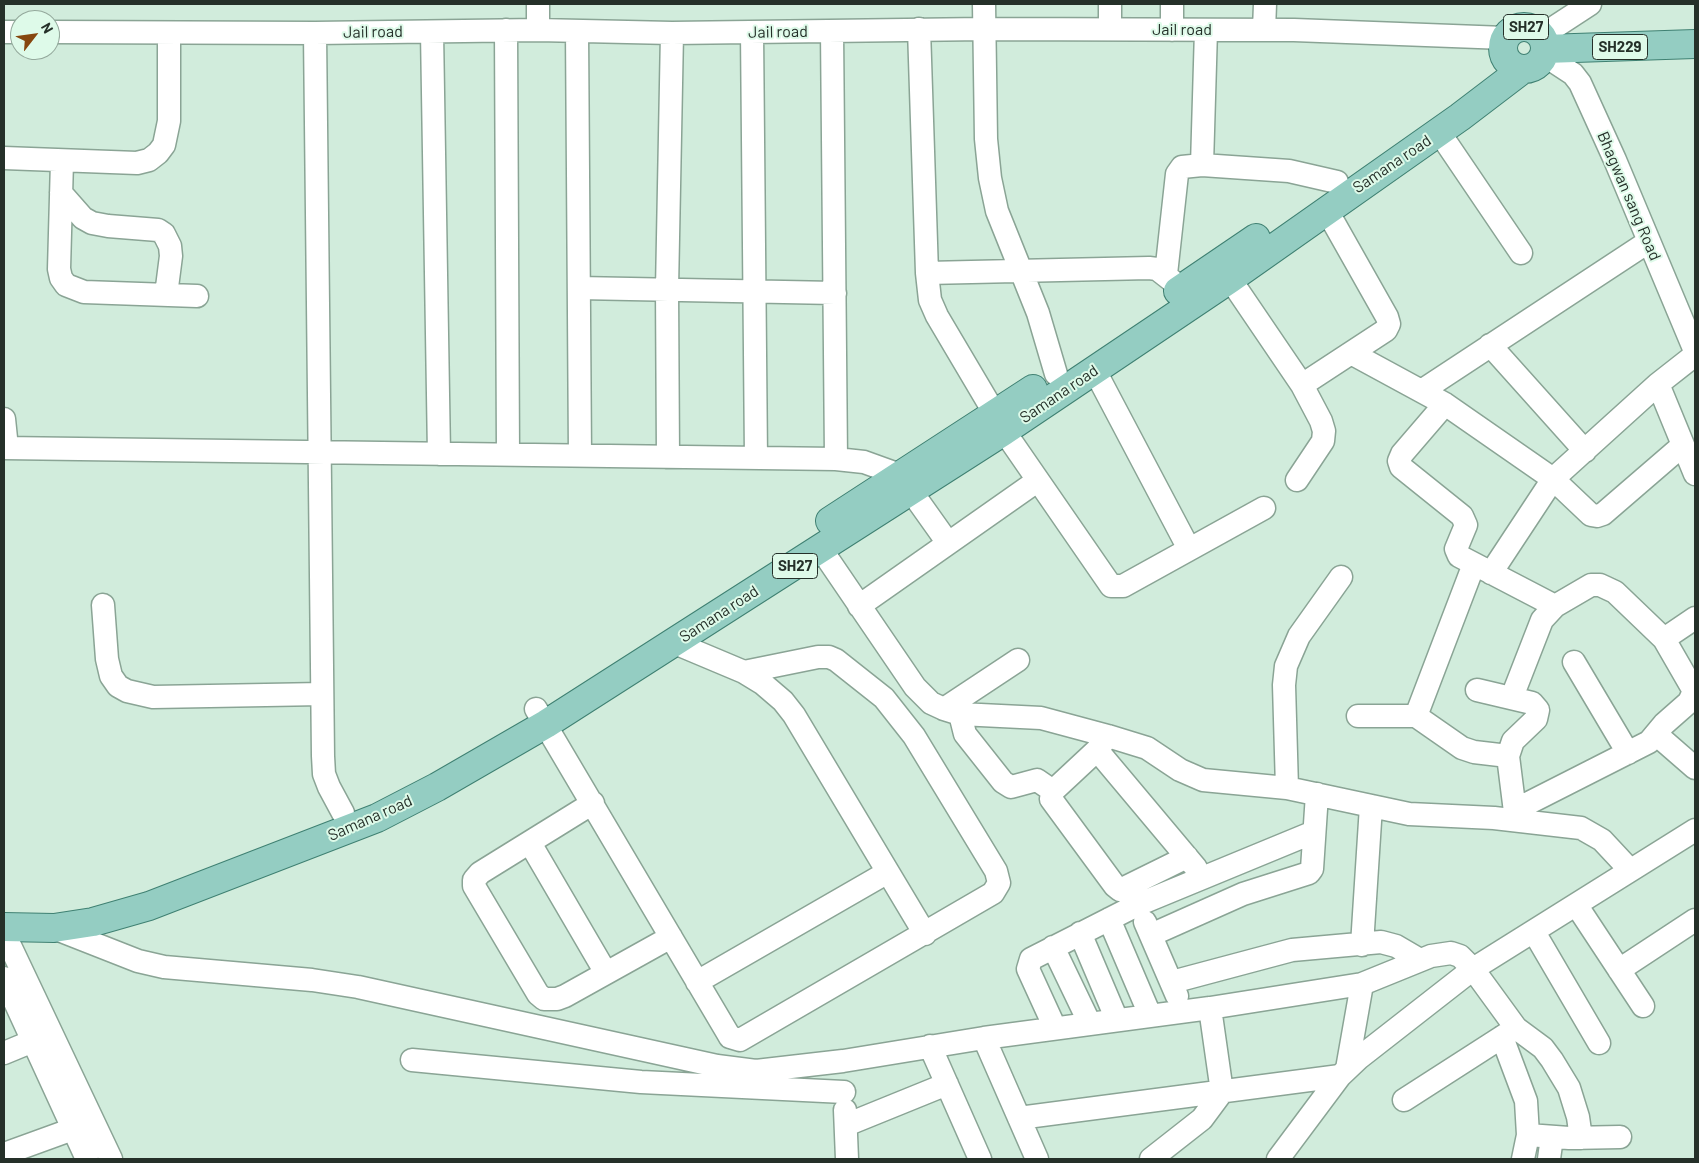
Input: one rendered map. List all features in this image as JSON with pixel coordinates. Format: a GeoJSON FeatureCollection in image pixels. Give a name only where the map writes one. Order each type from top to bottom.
{"type":"FeatureCollection","features":[{"type":"Feature","properties":{"kind":"main road","name":"SH229"},"geometry":{"type":"LineString","coordinates":[[1528,42],[1695,44]]}},
{"type":"Feature","properties":{"kind":"main road","name":"Samana road"},"geometry":{"type":"LineString","coordinates":[[4,928],[54,928],[94,922],[149,906],[377,818],[437,787],[662,632],[906,483],[999,422],[1094,369],[1230,279],[1326,209],[1439,132],[1528,42]]}},
{"type":"Feature","properties":{"kind":"main road","name":"Samana road"},"geometry":{"type":"LineString","coordinates":[[999,422],[1056,374],[1174,281],[1338,182],[1474,88],[1528,42]]}},
{"type":"Feature","properties":{"kind":"main road","name":"Samana road"},"geometry":{"type":"LineString","coordinates":[[4,909],[76,907],[107,900],[195,871],[343,812],[541,717],[675,643],[821,549],[906,483]]}},
{"type":"Feature","properties":{"kind":"street"},"geometry":{"type":"LineString","coordinates":[[538,4],[538,30]]}},
{"type":"Feature","properties":{"kind":"street"},"geometry":{"type":"LineString","coordinates":[[984,4],[986,139],[990,178],[998,210],[1046,338],[1056,374]]}},
{"type":"Feature","properties":{"kind":"street"},"geometry":{"type":"LineString","coordinates":[[1110,4],[1110,29]]}},
{"type":"Feature","properties":{"kind":"street"},"geometry":{"type":"LineString","coordinates":[[1172,4],[1172,30]]}},
{"type":"Feature","properties":{"kind":"street"},"geometry":{"type":"LineString","coordinates":[[1264,30],[1266,4]]}},
{"type":"Feature","properties":{"kind":"street"},"geometry":{"type":"LineString","coordinates":[[1528,42],[1590,4]]}},
{"type":"Feature","properties":{"kind":"street"},"geometry":{"type":"LineString","coordinates":[[920,29],[927,273],[930,300],[937,316],[999,422],[1037,481],[1111,586],[1123,586],[1264,508]]}},
{"type":"Feature","properties":{"kind":"street","name":"Jail road"},"geometry":{"type":"LineString","coordinates":[[60,32],[315,33],[538,30],[672,33],[920,29],[1264,30],[1387,32],[1528,42]]}},
{"type":"Feature","properties":{"kind":"street"},"geometry":{"type":"LineString","coordinates":[[506,30],[508,454]]}},
{"type":"Feature","properties":{"kind":"street"},"geometry":{"type":"LineString","coordinates":[[1202,165],[1206,30]]}},
{"type":"Feature","properties":{"kind":"street"},"geometry":{"type":"LineString","coordinates":[[577,31],[580,455]]}},
{"type":"Feature","properties":{"kind":"street"},"geometry":{"type":"LineString","coordinates":[[832,31],[836,459]]}},
{"type":"Feature","properties":{"kind":"street"},"geometry":{"type":"LineString","coordinates":[[432,32],[439,454]]}},
{"type":"Feature","properties":{"kind":"street"},"geometry":{"type":"LineString","coordinates":[[752,32],[756,458]]}},
{"type":"Feature","properties":{"kind":"street"},"geometry":{"type":"LineString","coordinates":[[4,158],[137,163],[149,160],[158,153],[166,139],[169,121],[169,33]]}},
{"type":"Feature","properties":{"kind":"street"},"geometry":{"type":"LineString","coordinates":[[315,33],[324,774],[328,787],[343,812]]}},
{"type":"Feature","properties":{"kind":"street"},"geometry":{"type":"LineString","coordinates":[[668,457],[667,289],[672,33]]}},
{"type":"Feature","properties":{"kind":"street","name":"Bhagwan sang Road"},"geometry":{"type":"LineString","coordinates":[[1528,42],[1573,74],[1580,83],[1615,160],[1695,351]]}},
{"type":"Feature","properties":{"kind":"street"},"geometry":{"type":"LineString","coordinates":[[1439,132],[1521,254]]}},
{"type":"Feature","properties":{"kind":"street"},"geometry":{"type":"LineString","coordinates":[[62,160],[59,270],[61,278],[66,285],[84,292],[197,296]]}},
{"type":"Feature","properties":{"kind":"street"},"geometry":{"type":"LineString","coordinates":[[1174,281],[1177,174],[1182,167],[1202,165],[1289,171],[1338,182]]}},
{"type":"Feature","properties":{"kind":"street"},"geometry":{"type":"LineString","coordinates":[[61,193],[83,218],[92,223],[158,230],[164,234],[170,246],[171,256],[166,295]]}},
{"type":"Feature","properties":{"kind":"street"},"geometry":{"type":"LineString","coordinates":[[1302,385],[1386,330],[1389,324],[1387,317],[1326,209]]}},
{"type":"Feature","properties":{"kind":"street"},"geometry":{"type":"LineString","coordinates":[[1423,390],[1648,242]]}},
{"type":"Feature","properties":{"kind":"street"},"geometry":{"type":"LineString","coordinates":[[927,273],[1150,268],[1158,269],[1174,281]]}},
{"type":"Feature","properties":{"kind":"street"},"geometry":{"type":"LineString","coordinates":[[1230,279],[1302,385],[1317,410],[1324,431],[1323,441],[1296,480]]}},
{"type":"Feature","properties":{"kind":"street"},"geometry":{"type":"LineString","coordinates":[[579,288],[834,293]]}},
{"type":"Feature","properties":{"kind":"street"},"geometry":{"type":"LineString","coordinates":[[1490,345],[1585,450]]}},
{"type":"Feature","properties":{"kind":"street"},"geometry":{"type":"LineString","coordinates":[[1351,353],[1423,390],[1445,404],[1553,479],[1591,515],[1604,521],[1683,445]]}},
{"type":"Feature","properties":{"kind":"street"},"geometry":{"type":"LineString","coordinates":[[1416,716],[1482,569],[1553,479],[1658,384],[1695,355]]}},
{"type":"Feature","properties":{"kind":"street"},"geometry":{"type":"LineString","coordinates":[[1094,369],[1189,549]]}},
{"type":"Feature","properties":{"kind":"street"},"geometry":{"type":"LineString","coordinates":[[1658,384],[1695,474]]}},
{"type":"Feature","properties":{"kind":"street"},"geometry":{"type":"LineString","coordinates":[[1445,404],[1402,454],[1400,461],[1408,474],[1462,516],[1466,525],[1457,544],[1459,556],[1554,606]]}},
{"type":"Feature","properties":{"kind":"street"},"geometry":{"type":"LineString","coordinates":[[4,419],[5,448],[836,459],[864,462],[906,483],[948,544]]}},
{"type":"Feature","properties":{"kind":"street"},"geometry":{"type":"LineString","coordinates":[[860,606],[1037,481]]}},
{"type":"Feature","properties":{"kind":"street"},"geometry":{"type":"LineString","coordinates":[[821,549],[915,687],[931,703],[952,712],[1041,718],[1103,743],[1147,748],[1180,770],[1203,780],[1287,788],[1409,814],[1516,815],[1581,828],[1593,833],[1630,870]]}},
{"type":"Feature","properties":{"kind":"street"},"geometry":{"type":"LineString","coordinates":[[1287,788],[1284,685],[1286,666],[1299,636],[1341,577]]}},
{"type":"Feature","properties":{"kind":"street"},"geometry":{"type":"LineString","coordinates":[[1512,697],[1542,620],[1554,606],[1585,588],[1600,585],[1615,592],[1664,639],[1694,691],[1694,696],[1664,724],[1657,735],[1516,815]]}},
{"type":"Feature","properties":{"kind":"street"},"geometry":{"type":"LineString","coordinates":[[103,605],[107,659],[111,676],[118,686],[126,691],[153,697],[322,694]]}},
{"type":"Feature","properties":{"kind":"street"},"geometry":{"type":"LineString","coordinates":[[1664,639],[1695,618]]}},
{"type":"Feature","properties":{"kind":"street"},"geometry":{"type":"LineString","coordinates":[[675,643],[744,672],[772,692],[794,715],[924,934]]}},
{"type":"Feature","properties":{"kind":"street"},"geometry":{"type":"LineString","coordinates":[[541,717],[730,1037],[735,1040],[744,1040],[993,893],[999,883],[996,872],[914,736],[884,698],[836,660],[818,657],[744,672]]}},
{"type":"Feature","properties":{"kind":"street"},"geometry":{"type":"LineString","coordinates":[[952,712],[1018,660]]}},
{"type":"Feature","properties":{"kind":"street"},"geometry":{"type":"LineString","coordinates":[[1574,662],[1628,753]]}},
{"type":"Feature","properties":{"kind":"street"},"geometry":{"type":"LineString","coordinates":[[1477,690],[1512,697],[1536,706],[1538,715],[1513,741],[1508,756],[1516,815]]}},
{"type":"Feature","properties":{"kind":"street"},"geometry":{"type":"LineString","coordinates":[[952,712],[965,734],[1003,782],[1011,787],[1037,780],[1053,791]]}},
{"type":"Feature","properties":{"kind":"street"},"geometry":{"type":"LineString","coordinates":[[1358,716],[1416,716],[1462,748],[1474,752],[1508,756]]}},
{"type":"Feature","properties":{"kind":"street"},"geometry":{"type":"LineString","coordinates":[[1657,735],[1695,768]]}},
{"type":"Feature","properties":{"kind":"street"},"geometry":{"type":"LineString","coordinates":[[1103,743],[1053,791],[1051,799],[1117,888],[1124,888],[1187,858]]}},
{"type":"Feature","properties":{"kind":"street"},"geometry":{"type":"LineString","coordinates":[[1103,743],[1203,877]]}},
{"type":"Feature","properties":{"kind":"street"},"geometry":{"type":"LineString","coordinates":[[1151,934],[1243,894],[1305,876],[1312,869],[1317,794]]}},
{"type":"Feature","properties":{"kind":"street"},"geometry":{"type":"LineString","coordinates":[[592,803],[480,873],[474,880],[474,886],[538,994],[544,999],[557,999],[565,996],[671,937]]}},
{"type":"Feature","properties":{"kind":"street"},"geometry":{"type":"LineString","coordinates":[[1362,945],[1371,806]]}},
{"type":"Feature","properties":{"kind":"street"},"geometry":{"type":"LineString","coordinates":[[1278,1159],[1343,1073],[1474,969],[1577,906],[1630,870],[1695,830]]}},
{"type":"Feature","properties":{"kind":"street"},"geometry":{"type":"LineString","coordinates":[[1055,1028],[1027,964],[1031,958],[1137,905],[1314,832]]}},
{"type":"Feature","properties":{"kind":"street"},"geometry":{"type":"LineString","coordinates":[[530,843],[606,973]]}},
{"type":"Feature","properties":{"kind":"street"},"geometry":{"type":"LineString","coordinates":[[697,982],[888,872]]}},
{"type":"Feature","properties":{"kind":"street"},"geometry":{"type":"LineString","coordinates":[[1137,905],[1183,1011]]}},
{"type":"Feature","properties":{"kind":"street"},"geometry":{"type":"LineString","coordinates":[[1577,906],[1643,1006]]}},
{"type":"Feature","properties":{"kind":"street"},"geometry":{"type":"LineString","coordinates":[[1109,919],[1150,1016]]}},
{"type":"Feature","properties":{"kind":"street"},"geometry":{"type":"LineString","coordinates":[[1618,970],[1695,920]]}},
{"type":"Feature","properties":{"kind":"street"},"geometry":{"type":"LineString","coordinates":[[54,928],[138,961],[164,967],[312,980],[358,987],[717,1066],[756,1070],[843,1061],[930,1046],[1210,1008],[1362,984],[1442,952],[1451,953],[1460,956],[1474,969],[1509,1033],[1524,1091],[1528,1119],[1528,1135],[1523,1159]]}},
{"type":"Feature","properties":{"kind":"street"},"geometry":{"type":"LineString","coordinates":[[1534,932],[1599,1043]]}},
{"type":"Feature","properties":{"kind":"street"},"geometry":{"type":"LineString","coordinates":[[4,933],[111,1159]]}},
{"type":"Feature","properties":{"kind":"street"},"geometry":{"type":"LineString","coordinates":[[1080,933],[1117,1020]]}},
{"type":"Feature","properties":{"kind":"street"},"geometry":{"type":"LineString","coordinates":[[1172,982],[1292,950],[1389,943],[1420,960]]}},
{"type":"Feature","properties":{"kind":"street"},"geometry":{"type":"LineString","coordinates":[[1053,947],[1090,1024]]}},
{"type":"Feature","properties":{"kind":"street"},"geometry":{"type":"LineString","coordinates":[[4,978],[87,1159]]}},
{"type":"Feature","properties":{"kind":"street"},"geometry":{"type":"LineString","coordinates":[[1343,1073],[1362,984]]}},
{"type":"Feature","properties":{"kind":"street"},"geometry":{"type":"LineString","coordinates":[[1151,1159],[1202,1119],[1222,1092],[1210,1008]]}},
{"type":"Feature","properties":{"kind":"street"},"geometry":{"type":"LineString","coordinates":[[1404,1100],[1509,1033]]}},
{"type":"Feature","properties":{"kind":"street"},"geometry":{"type":"LineString","coordinates":[[1509,1033],[1543,1048],[1562,1073],[1578,1118],[1580,1138]]}},
{"type":"Feature","properties":{"kind":"street"},"geometry":{"type":"LineString","coordinates":[[984,1038],[1038,1159]]}},
{"type":"Feature","properties":{"kind":"street"},"geometry":{"type":"LineString","coordinates":[[4,1053],[33,1041]]}},
{"type":"Feature","properties":{"kind":"street"},"geometry":{"type":"LineString","coordinates":[[930,1046],[976,1158]]}},
{"type":"Feature","properties":{"kind":"street"},"geometry":{"type":"LineString","coordinates":[[412,1060],[641,1082],[844,1092]]}},
{"type":"Feature","properties":{"kind":"street"},"geometry":{"type":"LineString","coordinates":[[843,1061],[847,1159]]}},
{"type":"Feature","properties":{"kind":"street"},"geometry":{"type":"LineString","coordinates":[[1019,1118],[1222,1092],[1343,1073]]}},
{"type":"Feature","properties":{"kind":"street"},"geometry":{"type":"LineString","coordinates":[[846,1125],[947,1084]]}},
{"type":"Feature","properties":{"kind":"street"},"geometry":{"type":"LineString","coordinates":[[4,1154],[73,1129]]}},
{"type":"Feature","properties":{"kind":"street"},"geometry":{"type":"LineString","coordinates":[[1528,1135],[1580,1138],[1620,1137]]}},
{"type":"Feature","properties":{"kind":"street"},"geometry":{"type":"LineString","coordinates":[[1549,1159],[1552,1137]]}}]}
